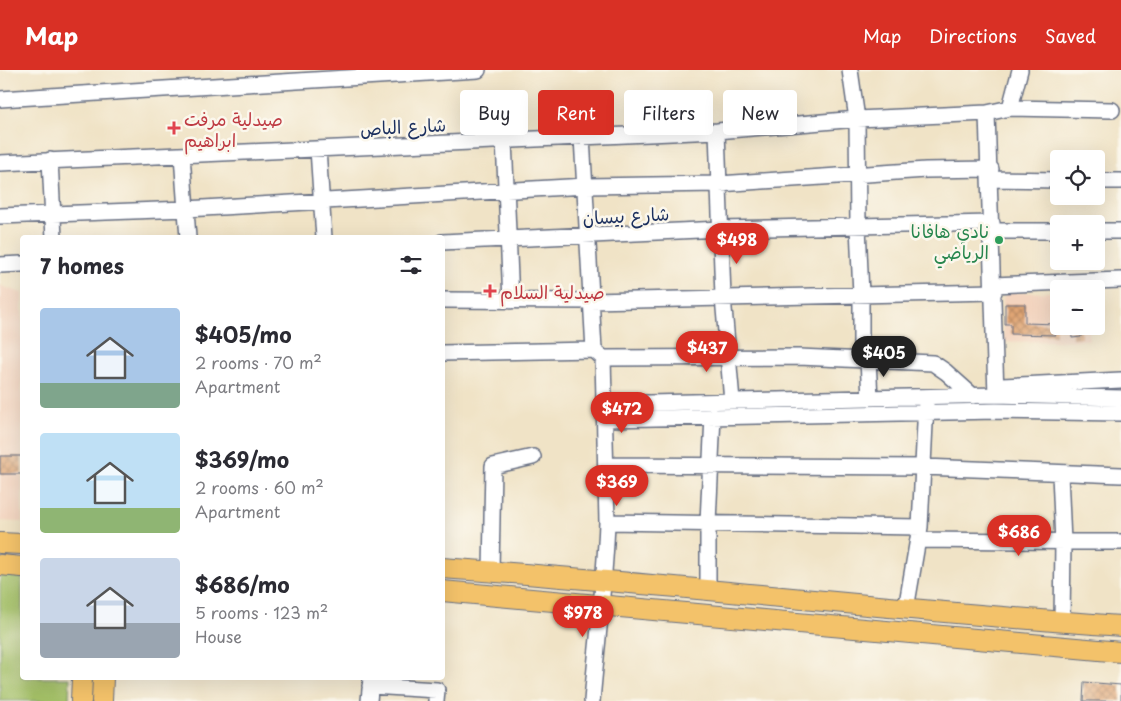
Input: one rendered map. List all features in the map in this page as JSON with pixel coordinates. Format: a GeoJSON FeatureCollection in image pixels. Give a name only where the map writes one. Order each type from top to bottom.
{"type":"FeatureCollection","features":[{"type":"Feature","properties":{"kind":"main road"},"geometry":{"type":"LineString","coordinates":[[0,543],[20,544]]}},
{"type":"Feature","properties":{"kind":"main road"},"geometry":{"type":"LineString","coordinates":[[0,565],[20,567]]}},
{"type":"Feature","properties":{"kind":"main road"},"geometry":{"type":"LineString","coordinates":[[445,568],[605,579],[708,591],[1121,626]]}},
{"type":"Feature","properties":{"kind":"main road"},"geometry":{"type":"LineString","coordinates":[[445,591],[1121,652]]}},
{"type":"Feature","properties":{"kind":"main road"},"geometry":{"type":"LineString","coordinates":[[81,701],[82,680]]}},
{"type":"Feature","properties":{"kind":"main road"},"geometry":{"type":"LineString","coordinates":[[102,701],[103,680]]}},
{"type":"Feature","properties":{"kind":"street"},"geometry":{"type":"LineString","coordinates":[[0,99],[478,70]]}},
{"type":"Feature","properties":{"kind":"street"},"geometry":{"type":"LineString","coordinates":[[850,70],[857,119],[858,226],[864,360],[870,398]]}},
{"type":"Feature","properties":{"kind":"street"},"geometry":{"type":"LineString","coordinates":[[1010,108],[1020,70]]}},
{"type":"Feature","properties":{"kind":"street","name":"شارع الباص"},"geometry":{"type":"LineString","coordinates":[[0,163],[717,131],[857,119],[987,113],[1010,108],[1112,110]]}},
{"type":"Feature","properties":{"kind":"street"},"geometry":{"type":"LineString","coordinates":[[987,113],[991,174],[996,391]]}},
{"type":"Feature","properties":{"kind":"street"},"geometry":{"type":"LineString","coordinates":[[717,131],[723,297],[732,401]]}},
{"type":"Feature","properties":{"kind":"street"},"geometry":{"type":"LineString","coordinates":[[582,137],[589,235],[591,301],[606,411],[607,465],[605,579],[600,604],[592,701]]}},
{"type":"Feature","properties":{"kind":"street"},"geometry":{"type":"LineString","coordinates":[[504,140],[511,301]]}},
{"type":"Feature","properties":{"kind":"street"},"geometry":{"type":"LineString","coordinates":[[318,149],[324,235]]}},
{"type":"Feature","properties":{"kind":"street"},"geometry":{"type":"LineString","coordinates":[[182,155],[188,235]]}},
{"type":"Feature","properties":{"kind":"street"},"geometry":{"type":"LineString","coordinates":[[50,160],[54,235]]}},
{"type":"Feature","properties":{"kind":"street"},"geometry":{"type":"LineString","coordinates":[[0,216],[186,209],[586,186],[719,184],[926,170],[1050,179]]}},
{"type":"Feature","properties":{"kind":"street"},"geometry":{"type":"LineString","coordinates":[[1105,181],[1121,181]]}},
{"type":"Feature","properties":{"kind":"street","name":"شارع بيسان"},"geometry":{"type":"LineString","coordinates":[[445,242],[721,229],[858,226],[992,227],[1050,230]]}},
{"type":"Feature","properties":{"kind":"street"},"geometry":{"type":"LineString","coordinates":[[1105,231],[1121,231]]}},
{"type":"Feature","properties":{"kind":"street"},"geometry":{"type":"LineString","coordinates":[[0,265],[20,264]]}},
{"type":"Feature","properties":{"kind":"street"},"geometry":{"type":"LineString","coordinates":[[445,300],[591,301],[861,295],[1121,280]]}},
{"type":"Feature","properties":{"kind":"street"},"geometry":{"type":"LineString","coordinates":[[445,353],[599,354],[729,358],[799,357],[933,363],[973,396]]}},
{"type":"Feature","properties":{"kind":"street"},"geometry":{"type":"LineString","coordinates":[[606,411],[732,401],[973,396],[996,391],[1121,380]]}},
{"type":"Feature","properties":{"kind":"street"},"geometry":{"type":"LineString","coordinates":[[996,391],[1121,398]]}},
{"type":"Feature","properties":{"kind":"street"},"geometry":{"type":"LineString","coordinates":[[906,609],[919,534],[924,467],[926,396]]}},
{"type":"Feature","properties":{"kind":"street"},"geometry":{"type":"LineString","coordinates":[[606,411],[713,416],[1121,413]]}},
{"type":"Feature","properties":{"kind":"street"},"geometry":{"type":"LineString","coordinates":[[708,591],[708,522],[713,416]]}},
{"type":"Feature","properties":{"kind":"street"},"geometry":{"type":"LineString","coordinates":[[491,571],[493,466],[533,457]]}},
{"type":"Feature","properties":{"kind":"street"},"geometry":{"type":"LineString","coordinates":[[607,465],[710,468],[924,467],[1121,475]]}},
{"type":"Feature","properties":{"kind":"street"},"geometry":{"type":"LineString","coordinates":[[1060,474],[1063,542],[1062,622]]}},
{"type":"Feature","properties":{"kind":"street"},"geometry":{"type":"LineString","coordinates":[[607,522],[708,522],[1063,542],[1121,542]]}},
{"type":"Feature","properties":{"kind":"street"},"geometry":{"type":"LineString","coordinates":[[370,688],[437,690],[436,701]]}},
{"type":"Feature","properties":{"kind":"shaded area"},"geometry":{"type":"Polygon","coordinates":[[[0,283],[1,286],[20,292],[20,522],[0,521],[0,283]]]}},
{"type":"Feature","properties":{"kind":"shaded area"},"geometry":{"type":"Polygon","coordinates":[[[1050,292],[1050,335],[1089,335],[1089,340],[1004,342],[1003,298],[1007,293],[1050,292]]]}},
{"type":"Feature","properties":{"kind":"green space"},"geometry":{"type":"Polygon","coordinates":[[[0,571],[20,575],[20,680],[70,680],[69,701],[0,701],[0,571]]]}},
{"type":"Feature","properties":{"kind":"building"},"geometry":{"type":"Polygon","coordinates":[[[1005,304],[1025,304],[1025,323],[1050,324],[1050,335],[1011,334],[1011,324],[1005,324],[1005,304]]]}},
{"type":"Feature","properties":{"kind":"building"},"geometry":{"type":"Polygon","coordinates":[[[1072,335],[1081,335],[1081,337],[1072,338],[1072,335]]]}},
{"type":"Feature","properties":{"kind":"building"},"geometry":{"type":"Polygon","coordinates":[[[0,456],[20,456],[20,474],[0,474],[0,456]]]}},
{"type":"Feature","properties":{"kind":"building"},"geometry":{"type":"Polygon","coordinates":[[[1084,682],[1121,685],[1121,701],[1083,701],[1084,682]]]}},
{"type":"Feature","properties":{"kind":"place","name":"صيدلية مرفت ابراهيم"},"geometry":{"type":"Point","coordinates":[174,128]}},
{"type":"Feature","properties":{"kind":"place","name":"نادي هافانا الرياضي"},"geometry":{"type":"Point","coordinates":[999,240]}},
{"type":"Feature","properties":{"kind":"place","name":"صيدلية السلام"},"geometry":{"type":"Point","coordinates":[490,291]}}]}
